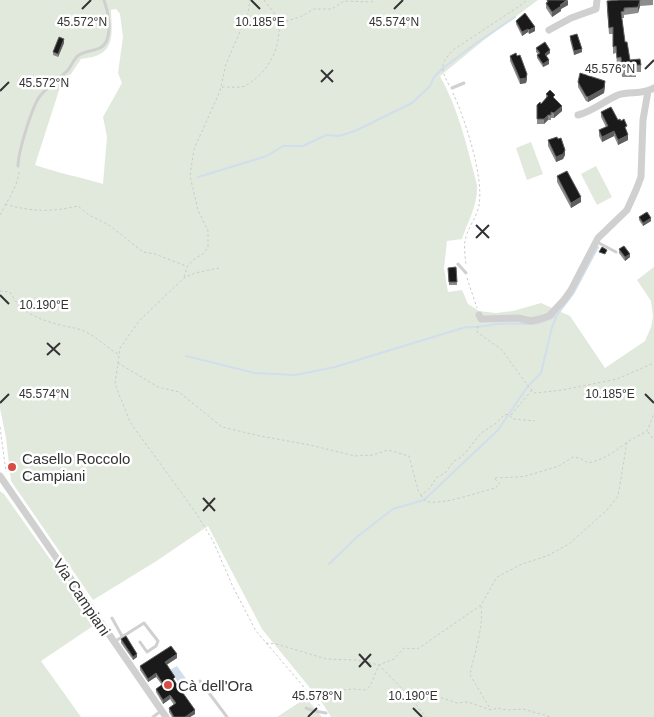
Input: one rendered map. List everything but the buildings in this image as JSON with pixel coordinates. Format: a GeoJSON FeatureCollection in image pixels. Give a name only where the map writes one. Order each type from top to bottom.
{"type":"FeatureCollection","features":[{"type":"Feature","properties":{"kind":"street"},"geometry":{"type":"LineString","coordinates":[[549,30],[571,18],[596,9],[597,0]]}},
{"type":"Feature","properties":{"kind":"street"},"geometry":{"type":"LineString","coordinates":[[480,317],[518,318],[531,321],[549,316],[571,290],[597,241],[626,210],[641,177],[643,120],[651,90],[618,96],[589,112],[578,114]]}},
{"type":"Feature","properties":{"kind":"street","name":"Via Campiani"},"geometry":{"type":"LineString","coordinates":[[0,476],[164,714]]}},
{"type":"Feature","properties":{"kind":"lane"},"geometry":{"type":"LineString","coordinates":[[18,166],[25,134],[38,98],[65,73],[80,54],[101,48],[106,43],[108,36],[108,10],[104,0]]}},
{"type":"Feature","properties":{"kind":"lane"},"geometry":{"type":"LineString","coordinates":[[452,88],[464,83]]}},
{"type":"Feature","properties":{"kind":"lane"},"geometry":{"type":"LineString","coordinates":[[597,241],[616,252]]}},
{"type":"Feature","properties":{"kind":"lane"},"geometry":{"type":"LineString","coordinates":[[458,264],[466,273]]}},
{"type":"Feature","properties":{"kind":"lane"},"geometry":{"type":"LineString","coordinates":[[112,618],[122,636]]}},
{"type":"Feature","properties":{"kind":"lane"},"geometry":{"type":"LineString","coordinates":[[113,642],[144,623],[158,641],[156,646],[147,652],[140,642]]}},
{"type":"Feature","properties":{"kind":"lane"},"geometry":{"type":"LineString","coordinates":[[200,681],[227,717]]}},
{"type":"Feature","properties":{"kind":"lane"},"geometry":{"type":"LineString","coordinates":[[306,708],[326,713]]}},
{"type":"Feature","properties":{"kind":"lane"},"geometry":{"type":"LineString","coordinates":[[153,716],[164,714]]}},
{"type":"Feature","properties":{"kind":"path"},"geometry":{"type":"LineString","coordinates":[[184,278],[187,267],[193,260],[204,253],[208,247],[208,231],[198,210],[190,176],[194,149],[221,87],[226,64],[248,13],[250,0]]}},
{"type":"Feature","properties":{"kind":"path"},"geometry":{"type":"LineString","coordinates":[[221,87],[235,88],[247,85],[263,73],[270,63],[277,48],[280,35],[279,23],[278,18],[264,0]]}},
{"type":"Feature","properties":{"kind":"path"},"geometry":{"type":"LineString","coordinates":[[279,23],[300,17],[314,9],[332,9],[344,1],[371,2],[375,0]]}},
{"type":"Feature","properties":{"kind":"path"},"geometry":{"type":"LineString","coordinates":[[527,0],[461,45],[443,60],[443,72],[462,112],[480,184],[477,215],[465,241],[468,284],[480,317],[478,332],[502,350],[535,393],[592,385],[617,379],[654,363]]}},
{"type":"Feature","properties":{"kind":"path"},"geometry":{"type":"LineString","coordinates":[[0,215],[18,179],[18,166]]}},
{"type":"Feature","properties":{"kind":"path"},"geometry":{"type":"LineString","coordinates":[[5,204],[38,211],[64,210],[78,206],[89,215],[109,225],[144,252],[184,264],[187,267]]}},
{"type":"Feature","properties":{"kind":"path"},"geometry":{"type":"LineString","coordinates":[[220,268],[184,278],[139,321],[120,348],[115,384],[130,422],[213,541],[233,587],[256,631],[316,701],[331,691],[365,690],[370,686],[379,665],[394,659],[404,648],[422,646],[481,605],[497,577],[522,564],[547,556],[569,544],[607,510],[618,496],[627,442]]}},
{"type":"Feature","properties":{"kind":"path"},"geometry":{"type":"LineString","coordinates":[[0,291],[10,292],[16,304],[39,319],[46,319],[86,332],[119,355]]}},
{"type":"Feature","properties":{"kind":"path"},"geometry":{"type":"LineString","coordinates":[[118,363],[158,387],[179,392],[222,427],[355,456],[373,455],[388,450],[409,456],[418,490],[424,500],[428,502],[451,500],[495,488],[500,484],[494,478],[526,476],[559,466],[572,457],[580,458],[588,463],[599,461],[604,456],[612,454],[627,442],[647,431],[654,414]]}},
{"type":"Feature","properties":{"kind":"path"},"geometry":{"type":"LineString","coordinates":[[510,416],[532,390]]}},
{"type":"Feature","properties":{"kind":"path"},"geometry":{"type":"LineString","coordinates":[[421,495],[430,488],[436,478],[445,473],[454,461],[466,452],[481,433],[495,424],[505,414],[513,419],[535,421]]}},
{"type":"Feature","properties":{"kind":"path"},"geometry":{"type":"LineString","coordinates":[[0,427],[8,488]]}},
{"type":"Feature","properties":{"kind":"path"},"geometry":{"type":"LineString","coordinates":[[647,431],[654,440]]}},
{"type":"Feature","properties":{"kind":"path"},"geometry":{"type":"LineString","coordinates":[[481,605],[481,624],[470,675],[491,710]]}},
{"type":"Feature","properties":{"kind":"path"},"geometry":{"type":"LineString","coordinates":[[266,643],[277,644],[326,659],[356,660],[379,665],[410,696],[426,717]]}},
{"type":"Feature","properties":{"kind":"path"},"geometry":{"type":"LineString","coordinates":[[410,696],[442,698],[457,703],[468,702],[491,710],[497,708],[507,710],[523,709],[551,717]]}},
{"type":"Feature","properties":{"kind":"shaded area"},"geometry":{"type":"Polygon","coordinates":[[[0,0],[538,0],[440,76],[457,115],[477,185],[474,206],[462,239],[447,241],[444,268],[448,292],[462,290],[468,304],[479,311],[496,313],[513,311],[541,303],[570,316],[605,368],[645,341],[653,317],[651,301],[637,280],[654,267],[654,717],[331,717],[323,704],[262,629],[208,526],[155,562],[93,600],[11,481],[0,408],[0,0]],[[116,9],[111,10],[111,40],[105,50],[96,56],[81,59],[71,74],[62,81],[35,165],[103,184],[107,137],[103,117],[122,83],[118,73],[123,37],[120,14],[116,9]]]}},
{"type":"Feature","properties":{"kind":"shaded area"},"geometry":{"type":"Polygon","coordinates":[[[531,142],[543,174],[527,180],[516,148],[531,142]]]}},
{"type":"Feature","properties":{"kind":"shaded area"},"geometry":{"type":"Polygon","coordinates":[[[596,166],[612,197],[597,205],[581,174],[596,166]]]}},
{"type":"Feature","properties":{"kind":"shaded area"},"geometry":{"type":"Polygon","coordinates":[[[0,491],[96,624],[41,661],[81,717],[0,717],[0,491]]]}},
{"type":"Feature","properties":{"kind":"shaded area"},"geometry":{"type":"Polygon","coordinates":[[[306,698],[322,717],[277,717],[306,698]]]}},
{"type":"Feature","properties":{"kind":"water"},"geometry":{"type":"Polygon","coordinates":[[[177,666],[187,680],[180,685],[170,670],[177,666]]]}},
{"type":"Feature","properties":{"kind":"waterway"},"geometry":{"type":"LineString","coordinates":[[198,177],[267,156],[283,146],[303,146],[326,135],[339,136],[355,131],[412,103],[430,86],[434,77],[442,69],[515,17]]}},
{"type":"Feature","properties":{"kind":"waterway"},"geometry":{"type":"LineString","coordinates":[[329,564],[358,536],[393,509],[424,500],[498,430],[528,386],[541,373],[552,327],[557,315],[573,294],[598,247]]}},
{"type":"Feature","properties":{"kind":"waterway"},"geometry":{"type":"LineString","coordinates":[[186,356],[255,373],[295,375],[335,367],[466,327],[507,323],[534,324],[557,315]]}},
{"type":"Feature","properties":{"kind":"place","name":"Casello Roccolo Campiani"},"geometry":{"type":"Point","coordinates":[12,467]}},
{"type":"Feature","properties":{"kind":"place","name":"Cà dell'Ora"},"geometry":{"type":"Point","coordinates":[168,685]}}]}
